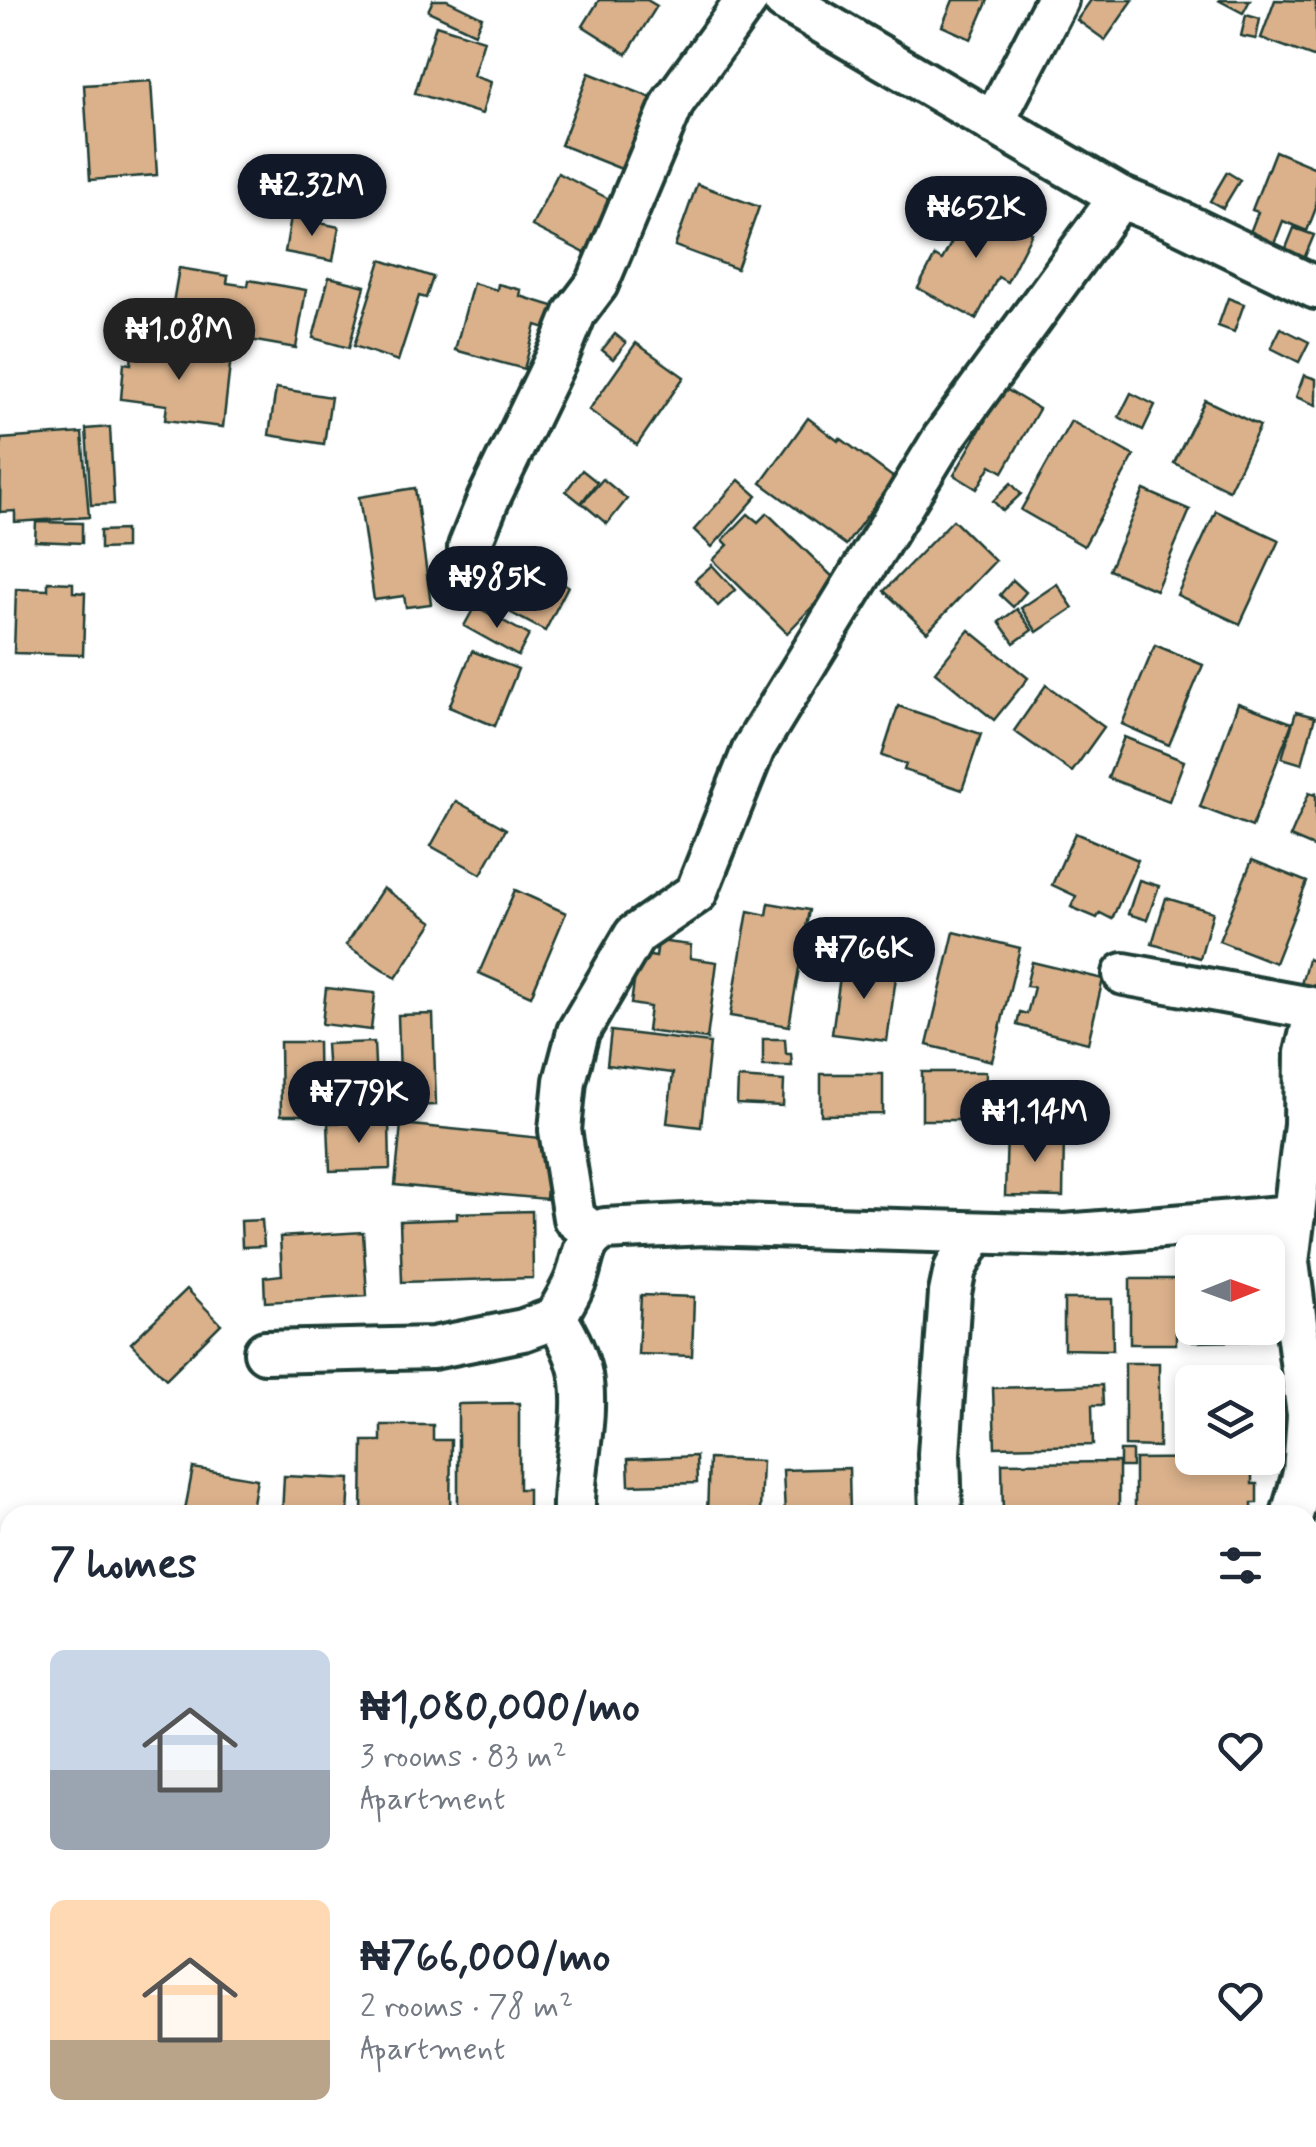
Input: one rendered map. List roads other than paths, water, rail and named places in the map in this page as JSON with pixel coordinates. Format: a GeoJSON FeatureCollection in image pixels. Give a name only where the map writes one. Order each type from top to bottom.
{"type":"FeatureCollection","features":[{"type":"Feature","properties":{"kind":"street"},"geometry":{"type":"LineString","coordinates":[[469,578],[469,548],[488,500],[575,314],[596,284],[674,100],[747,0]]}},
{"type":"Feature","properties":{"kind":"street"},"geometry":{"type":"LineString","coordinates":[[784,0],[1120,197],[1316,288]]}},
{"type":"Feature","properties":{"kind":"street"},"geometry":{"type":"LineString","coordinates":[[993,123],[1058,0]]}},
{"type":"Feature","properties":{"kind":"street"},"geometry":{"type":"LineString","coordinates":[[594,1234],[574,1218],[560,1130],[565,1081],[578,1032],[635,935],[696,892],[754,748],[943,439],[1120,197]]}},
{"type":"Feature","properties":{"kind":"street"},"geometry":{"type":"LineString","coordinates":[[1124,974],[1316,1009]]}},
{"type":"Feature","properties":{"kind":"street"},"geometry":{"type":"LineString","coordinates":[[1295,1505],[1304,1473],[1308,1415],[1288,1262],[1305,1125],[1306,1053],[1316,1018]]}},
{"type":"Feature","properties":{"kind":"street"},"geometry":{"type":"LineString","coordinates":[[264,1352],[433,1348],[523,1330],[556,1318],[576,1278],[583,1247],[604,1229],[704,1224],[1065,1235],[1294,1216]]}},
{"type":"Feature","properties":{"kind":"street"},"geometry":{"type":"LineString","coordinates":[[941,1505],[939,1454],[950,1293],[955,1270],[975,1233]]}},
{"type":"Feature","properties":{"kind":"street"},"geometry":{"type":"LineString","coordinates":[[556,1318],[570,1340],[581,1375],[583,1408],[574,1505]]}}]}
